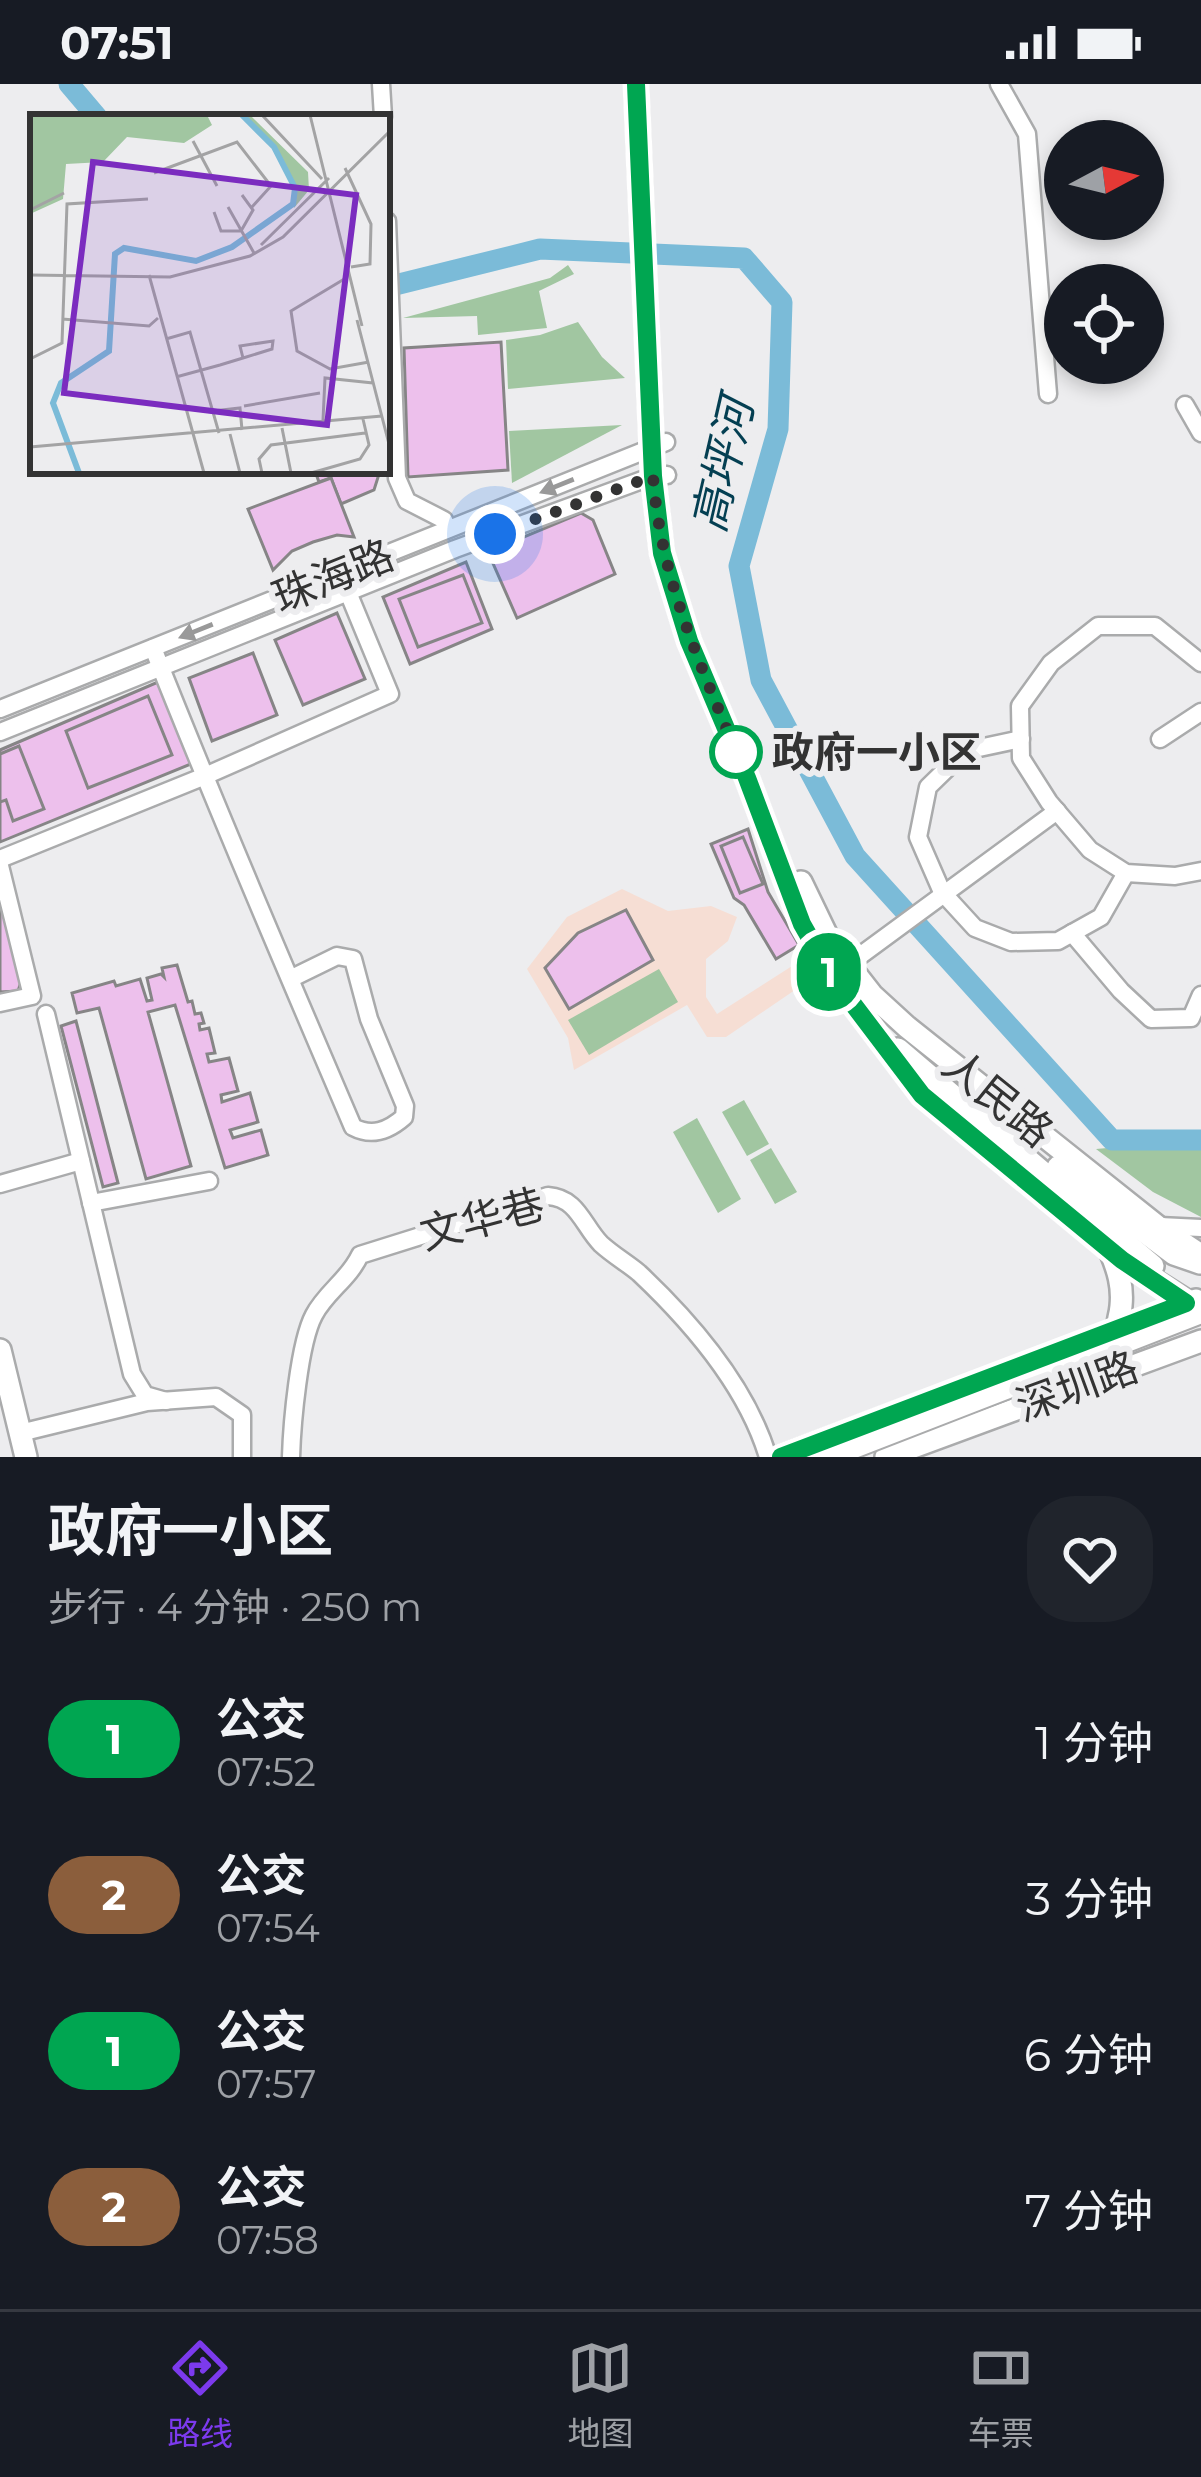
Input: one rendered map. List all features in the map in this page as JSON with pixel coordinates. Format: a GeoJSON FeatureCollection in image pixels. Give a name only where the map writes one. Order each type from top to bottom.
{"type":"FeatureCollection","features":[{"type":"Feature","properties":{"kind":"highway"},"geometry":{"type":"LineString","coordinates":[[825,1457],[1198,1304]]}},
{"type":"Feature","properties":{"kind":"highway"},"geometry":{"type":"LineString","coordinates":[[862,1457],[1201,1325]]}},
{"type":"Feature","properties":{"kind":"main road","name":"人民路"},"geometry":{"type":"LineString","coordinates":[[641,84],[662,553],[689,641],[802,924],[868,1005],[922,1095],[1109,1249],[1198,1304]]}},
{"type":"Feature","properties":{"kind":"main road","name":"人民路"},"geometry":{"type":"LineString","coordinates":[[868,1005],[907,1027],[1201,1259]]}},
{"type":"Feature","properties":{"kind":"main road"},"geometry":{"type":"LineString","coordinates":[[868,1005],[1025,1141],[1174,1254],[1201,1259]]}},
{"type":"Feature","properties":{"kind":"main road"},"geometry":{"type":"LineString","coordinates":[[868,1005],[954,1098],[1198,1304]]}},
{"type":"Feature","properties":{"kind":"main road"},"geometry":{"type":"LineString","coordinates":[[1109,1249],[1121,1277],[1115,1330],[1129,1367]]}},
{"type":"Feature","properties":{"kind":"main road","name":"深圳路"},"geometry":{"type":"LineString","coordinates":[[782,1457],[1115,1330],[1198,1304]]}},
{"type":"Feature","properties":{"kind":"main road","name":"深圳路"},"geometry":{"type":"LineString","coordinates":[[886,1457],[1201,1341]]}},
{"type":"Feature","properties":{"kind":"main road"},"geometry":{"type":"LineString","coordinates":[[0,1350],[26,1457]]}},
{"type":"Feature","properties":{"kind":"main road"},"geometry":{"type":"LineString","coordinates":[[0,1409],[12,1457]]}},
{"type":"Feature","properties":{"kind":"street"},"geometry":{"type":"LineString","coordinates":[[381,84],[383,114]]}},
{"type":"Feature","properties":{"kind":"street"},"geometry":{"type":"LineString","coordinates":[[999,84],[1028,134],[1048,394]]}},
{"type":"Feature","properties":{"kind":"street"},"geometry":{"type":"LineString","coordinates":[[390,295],[397,478],[407,501],[444,520],[448,530]]}},
{"type":"Feature","properties":{"kind":"street"},"geometry":{"type":"LineString","coordinates":[[1185,405],[1201,433]]}},
{"type":"Feature","properties":{"kind":"street","name":"珠海路"},"geometry":{"type":"LineString","coordinates":[[0,710],[659,445]]}},
{"type":"Feature","properties":{"kind":"street","name":"珠海路"},"geometry":{"type":"LineString","coordinates":[[0,732],[348,592],[660,476]]}},
{"type":"Feature","properties":{"kind":"street"},"geometry":{"type":"LineString","coordinates":[[0,1003],[32,995],[0,862],[390,694],[340,573]]}},
{"type":"Feature","properties":{"kind":"street"},"geometry":{"type":"LineString","coordinates":[[1201,663],[1155,626],[1098,626],[1051,663],[1020,706],[1022,758],[1090,850],[1126,873],[1201,871]]}},
{"type":"Feature","properties":{"kind":"street"},"geometry":{"type":"LineString","coordinates":[[153,648],[290,980],[353,1127],[365,1133],[404,1118],[405,1106],[369,1019],[353,959],[337,956],[290,980]]}},
{"type":"Feature","properties":{"kind":"street"},"geometry":{"type":"LineString","coordinates":[[1160,739],[1201,712]]}},
{"type":"Feature","properties":{"kind":"street"},"geometry":{"type":"LineString","coordinates":[[1021,739],[965,751],[928,787],[918,837],[942,892],[975,928],[1011,943],[1058,941],[1101,917],[1126,873]]}},
{"type":"Feature","properties":{"kind":"street"},"geometry":{"type":"LineString","coordinates":[[839,971],[1057,811]]}},
{"type":"Feature","properties":{"kind":"street"},"geometry":{"type":"LineString","coordinates":[[1072,933],[1120,992],[1150,1018],[1191,1018],[1201,995]]}},
{"type":"Feature","properties":{"kind":"street"},"geometry":{"type":"LineString","coordinates":[[46,1014],[132,1374],[145,1395],[166,1400]]}},
{"type":"Feature","properties":{"kind":"street"},"geometry":{"type":"LineString","coordinates":[[0,1184],[81,1161]]}},
{"type":"Feature","properties":{"kind":"street"},"geometry":{"type":"LineString","coordinates":[[91,1203],[209,1181]]}},
{"type":"Feature","properties":{"kind":"street","name":"文华巷"},"geometry":{"type":"LineString","coordinates":[[291,1457],[313,1316],[353,1271],[360,1255],[548,1196],[562,1196],[581,1214],[598,1242],[640,1274],[693,1333],[747,1404],[769,1457]]}},
{"type":"Feature","properties":{"kind":"street"},"geometry":{"type":"LineString","coordinates":[[1157,1226],[1201,1228]]}},
{"type":"Feature","properties":{"kind":"street"},"geometry":{"type":"LineString","coordinates":[[20,1433],[166,1400],[216,1397],[242,1415],[242,1457]]}},
{"type":"Feature","properties":{"kind":"shaded area"},"geometry":{"type":"Polygon","coordinates":[[[622,889],[668,911],[711,906],[737,917],[728,941],[706,959],[706,997],[717,1014],[803,959],[814,977],[726,1037],[707,1037],[687,1005],[574,1070],[568,1038],[527,969],[567,917],[622,889]]]}},
{"type":"Feature","properties":{"kind":"green space"},"geometry":{"type":"Polygon","coordinates":[[[568,265],[574,274],[539,291],[547,328],[478,335],[477,316],[403,318],[550,278],[568,265]]]}},
{"type":"Feature","properties":{"kind":"green space"},"geometry":{"type":"Polygon","coordinates":[[[578,322],[602,357],[625,378],[508,389],[506,340],[578,322]]]}},
{"type":"Feature","properties":{"kind":"green space"},"geometry":{"type":"Polygon","coordinates":[[[622,425],[512,483],[509,431],[622,425]]]}},
{"type":"Feature","properties":{"kind":"green space"},"geometry":{"type":"Polygon","coordinates":[[[659,969],[678,1002],[589,1055],[568,1020],[659,969]]]}},
{"type":"Feature","properties":{"kind":"green space"},"geometry":{"type":"Polygon","coordinates":[[[744,1100],[769,1144],[747,1156],[722,1112],[744,1100]]]}},
{"type":"Feature","properties":{"kind":"green space"},"geometry":{"type":"Polygon","coordinates":[[[697,1118],[741,1199],[718,1213],[673,1132],[697,1118]]]}},
{"type":"Feature","properties":{"kind":"green space"},"geometry":{"type":"Polygon","coordinates":[[[1201,1132],[1201,1217],[1153,1192],[1096,1149],[1174,1142],[1201,1132]]]}},
{"type":"Feature","properties":{"kind":"green space"},"geometry":{"type":"Polygon","coordinates":[[[771,1148],[797,1192],[775,1204],[750,1160],[771,1148]]]}},
{"type":"Feature","properties":{"kind":"building"},"geometry":{"type":"Polygon","coordinates":[[[501,342],[508,470],[408,477],[404,348],[501,342]]]}},
{"type":"Feature","properties":{"kind":"building"},"geometry":{"type":"Polygon","coordinates":[[[316,474],[379,474],[374,490],[341,504],[331,478],[319,482],[316,474]]]}},
{"type":"Feature","properties":{"kind":"building"},"geometry":{"type":"Polygon","coordinates":[[[331,478],[354,537],[337,535],[313,542],[292,551],[273,570],[248,509],[331,478]]]}},
{"type":"Feature","properties":{"kind":"building"},"geometry":{"type":"Polygon","coordinates":[[[581,513],[593,520],[615,574],[517,618],[488,552],[581,513]]]}},
{"type":"Feature","properties":{"kind":"building"},"geometry":{"type":"Polygon","coordinates":[[[466,562],[492,629],[410,664],[383,597],[466,562]]]}},
{"type":"Feature","properties":{"kind":"building"},"geometry":{"type":"Polygon","coordinates":[[[463,575],[482,623],[418,647],[399,599],[463,575]]]}},
{"type":"Feature","properties":{"kind":"building"},"geometry":{"type":"Polygon","coordinates":[[[337,613],[365,679],[303,705],[275,640],[337,613]]]}},
{"type":"Feature","properties":{"kind":"building"},"geometry":{"type":"Polygon","coordinates":[[[253,653],[277,715],[212,741],[189,678],[253,653]]]}},
{"type":"Feature","properties":{"kind":"building"},"geometry":{"type":"Polygon","coordinates":[[[158,682],[191,764],[0,842],[0,750],[158,682]]]}},
{"type":"Feature","properties":{"kind":"building"},"geometry":{"type":"Polygon","coordinates":[[[148,696],[172,755],[88,788],[66,731],[148,696]]]}},
{"type":"Feature","properties":{"kind":"building"},"geometry":{"type":"Polygon","coordinates":[[[19,746],[44,809],[13,821],[6,800],[0,802],[0,754],[19,746]]]}},
{"type":"Feature","properties":{"kind":"building"},"geometry":{"type":"Polygon","coordinates":[[[748,829],[768,892],[799,945],[776,959],[744,905],[734,898],[711,844],[748,829]]]}},
{"type":"Feature","properties":{"kind":"building"},"geometry":{"type":"Polygon","coordinates":[[[743,837],[763,884],[740,893],[721,846],[743,837]]]}},
{"type":"Feature","properties":{"kind":"building"},"geometry":{"type":"Polygon","coordinates":[[[0,900],[22,979],[18,991],[0,992],[0,900]]]}},
{"type":"Feature","properties":{"kind":"building"},"geometry":{"type":"Polygon","coordinates":[[[626,910],[653,960],[569,1009],[545,968],[578,933],[626,910]]]}},
{"type":"Feature","properties":{"kind":"building"},"geometry":{"type":"Polygon","coordinates":[[[177,965],[188,1002],[192,1001],[195,1014],[201,1013],[200,1030],[209,1028],[215,1053],[207,1054],[209,1062],[229,1058],[238,1091],[221,1095],[222,1102],[250,1093],[258,1122],[230,1130],[233,1138],[261,1130],[268,1155],[225,1168],[175,1005],[148,1012],[191,1166],[146,1179],[99,1008],[77,1013],[72,993],[140,979],[147,1001],[152,1000],[147,978],[164,977],[162,968],[177,965]]]}},
{"type":"Feature","properties":{"kind":"building"},"geometry":{"type":"Polygon","coordinates":[[[76,1021],[118,1183],[103,1187],[61,1026],[76,1021]]]}},
{"type":"Feature","properties":{"kind":"waterway","name":"高坪河"},"geometry":{"type":"LineString","coordinates":[[69,84],[94,114]]}},
{"type":"Feature","properties":{"kind":"waterway","name":"高坪河"},"geometry":{"type":"LineString","coordinates":[[390,286],[540,249],[744,258],[782,302],[778,429],[739,566],[761,680],[855,856],[1112,1140],[1201,1140]]}},
{"type":"Feature","properties":{"kind":"bus line","name":"1"},"geometry":{"type":"LineString","coordinates":[[636,84],[653,476],[662,553],[689,641],[802,924],[831,975],[922,1095],[1122,1260],[1186,1303],[781,1457]]}},
{"type":"Feature","properties":{"kind":"place","name":"政府一小区"},"geometry":{"type":"Point","coordinates":[736,752]}},
{"type":"Feature","properties":{"kind":"route"},"geometry":{"type":"LineString","coordinates":[[495,534],[653,476],[662,553],[674,598],[736,752]]}}]}
